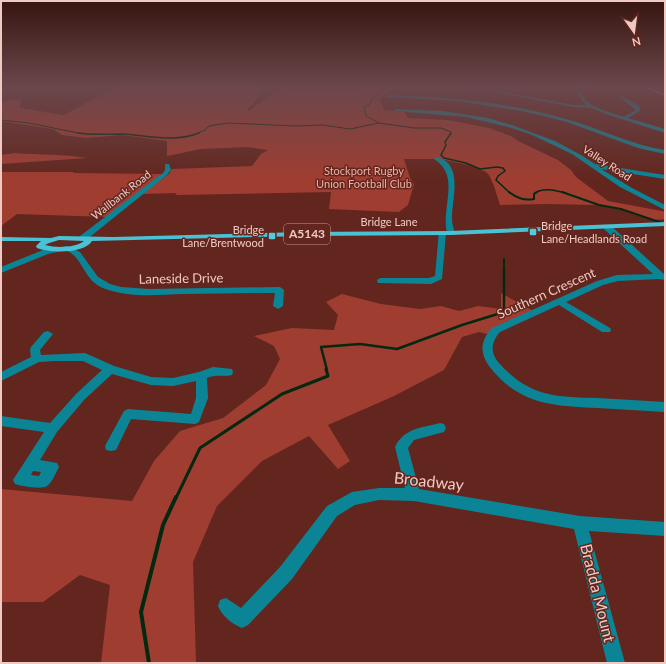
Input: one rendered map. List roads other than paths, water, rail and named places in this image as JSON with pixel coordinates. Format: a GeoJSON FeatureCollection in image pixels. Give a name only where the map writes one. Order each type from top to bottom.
{"type":"FeatureCollection","features":[{"type":"Feature","properties":{"kind":"main road","name":"Bridge Lane"},"geometry":{"type":"LineString","coordinates":[[86,241],[302,234],[451,233],[665,224]]}},
{"type":"Feature","properties":{"kind":"main road"},"geometry":{"type":"LineString","coordinates":[[40,246],[46,241],[52,239]]}},
{"type":"Feature","properties":{"kind":"main road"},"geometry":{"type":"LineString","coordinates":[[1,240],[52,239],[86,241]]}},
{"type":"Feature","properties":{"kind":"main road"},"geometry":{"type":"LineString","coordinates":[[1,240],[27,242],[48,249],[64,249],[86,241]]}},
{"type":"Feature","properties":{"kind":"street","name":"Valley Road"},"geometry":{"type":"LineString","coordinates":[[481,118],[526,131],[569,150],[616,182],[665,208]]}},
{"type":"Feature","properties":{"kind":"street"},"geometry":{"type":"LineString","coordinates":[[555,118],[581,125],[644,149],[665,152]]}},
{"type":"Feature","properties":{"kind":"street"},"geometry":{"type":"LineString","coordinates":[[625,118],[665,131]]}},
{"type":"Feature","properties":{"kind":"street"},"geometry":{"type":"LineString","coordinates":[[437,159],[441,160],[448,168],[450,175],[451,190],[448,216],[451,233]]}},
{"type":"Feature","properties":{"kind":"street","name":"Wallbank Road"},"geometry":{"type":"LineString","coordinates":[[86,241],[165,174],[168,170],[167,165]]}},
{"type":"Feature","properties":{"kind":"street"},"geometry":{"type":"LineString","coordinates":[[594,166],[665,177]]}},
{"type":"Feature","properties":{"kind":"street"},"geometry":{"type":"LineString","coordinates":[[607,227],[664,278]]}},
{"type":"Feature","properties":{"kind":"street"},"geometry":{"type":"LineString","coordinates":[[381,281],[430,281],[439,277],[442,233]]}},
{"type":"Feature","properties":{"kind":"street"},"geometry":{"type":"LineString","coordinates":[[1,270],[20,261],[64,249],[73,250],[82,257],[86,241]]}},
{"type":"Feature","properties":{"kind":"street"},"geometry":{"type":"LineString","coordinates":[[20,261],[40,246]]}},
{"type":"Feature","properties":{"kind":"street","name":"Laneside Drive"},"geometry":{"type":"LineString","coordinates":[[82,257],[88,271],[95,279],[115,288],[131,292],[280,290],[278,306]]}},
{"type":"Feature","properties":{"kind":"street","name":"Southern Crescent"},"geometry":{"type":"LineString","coordinates":[[664,278],[617,278],[600,283],[496,330],[489,336],[486,350],[496,367],[516,385],[535,395],[554,401],[665,407]]}},
{"type":"Feature","properties":{"kind":"street"},"geometry":{"type":"LineString","coordinates":[[560,302],[606,330]]}},
{"type":"Feature","properties":{"kind":"street"},"geometry":{"type":"LineString","coordinates":[[37,359],[35,350],[48,334]]}},
{"type":"Feature","properties":{"kind":"street"},"geometry":{"type":"LineString","coordinates":[[1,377],[37,359],[84,357],[110,368],[151,381],[173,382],[201,376],[213,371],[228,372]]}},
{"type":"Feature","properties":{"kind":"street"},"geometry":{"type":"LineString","coordinates":[[30,465],[53,428],[80,397],[110,368]]}},
{"type":"Feature","properties":{"kind":"street"},"geometry":{"type":"LineString","coordinates":[[111,446],[128,414],[195,419],[201,407],[204,394],[201,376]]}},
{"type":"Feature","properties":{"kind":"street"},"geometry":{"type":"LineString","coordinates":[[1,421],[53,428]]}},
{"type":"Feature","properties":{"kind":"street"},"geometry":{"type":"LineString","coordinates":[[414,494],[401,447],[410,436],[440,428]]}},
{"type":"Feature","properties":{"kind":"street","name":"Broadway"},"geometry":{"type":"LineString","coordinates":[[226,606],[242,619],[286,574],[332,511],[352,499],[379,494],[414,494],[580,523],[665,529]]}},
{"type":"Feature","properties":{"kind":"street","name":"Bradda Mount"},"geometry":{"type":"LineString","coordinates":[[580,523],[616,663]]}},
{"type":"Feature","properties":{"kind":"waterway"},"geometry":{"type":"LineString","coordinates":[[370,118],[379,123]]}},
{"type":"Feature","properties":{"kind":"waterway"},"geometry":{"type":"LineString","coordinates":[[1,120],[29,123],[78,133]]}},
{"type":"Feature","properties":{"kind":"waterway"},"geometry":{"type":"LineString","coordinates":[[196,134],[205,130],[209,126],[228,123],[296,126],[323,125],[350,129],[379,123]]}},
{"type":"Feature","properties":{"kind":"waterway"},"geometry":{"type":"LineString","coordinates":[[379,123],[414,128],[441,128],[451,133]]}},
{"type":"Feature","properties":{"kind":"waterway"},"geometry":{"type":"LineString","coordinates":[[78,133],[122,134],[160,138],[180,138],[196,134]]}},
{"type":"Feature","properties":{"kind":"waterway"},"geometry":{"type":"LineString","coordinates":[[78,133],[83,134]]}},
{"type":"Feature","properties":{"kind":"waterway"},"geometry":{"type":"LineString","coordinates":[[451,133],[445,142],[446,145],[441,155],[444,158],[466,163],[480,169],[497,167],[503,168],[505,171],[498,176],[496,180],[510,193]]}},
{"type":"Feature","properties":{"kind":"waterway"},"geometry":{"type":"LineString","coordinates":[[537,192],[547,190],[564,193]]}},
{"type":"Feature","properties":{"kind":"waterway"},"geometry":{"type":"LineString","coordinates":[[509,192],[527,200],[534,199],[534,194],[537,192]]}},
{"type":"Feature","properties":{"kind":"waterway"},"geometry":{"type":"LineString","coordinates":[[564,193],[599,205],[621,209],[665,224]]}},
{"type":"Feature","properties":{"kind":"waterway"},"geometry":{"type":"LineString","coordinates":[[327,370],[321,347],[360,344],[397,349],[462,325],[504,312],[504,259]]}},
{"type":"Feature","properties":{"kind":"waterway"},"geometry":{"type":"LineString","coordinates":[[176,498],[200,448],[282,394],[328,376],[326,369]]}},
{"type":"Feature","properties":{"kind":"waterway"},"geometry":{"type":"LineString","coordinates":[[149,663],[141,612],[163,525],[176,497]]}},
{"type":"Feature","properties":{"kind":"place","name":"Bridge Lane/Headlands Road"},"geometry":{"type":"Point","coordinates":[533,232]}},
{"type":"Feature","properties":{"kind":"place","name":"Bridge Lane/Brentwood"},"geometry":{"type":"Point","coordinates":[272,236]}},
{"type":"Feature","properties":{"kind":"park label","name":"Stockport Rugby Union Football Club"},"geometry":{"type":"Point","coordinates":[364,177]}}]}
